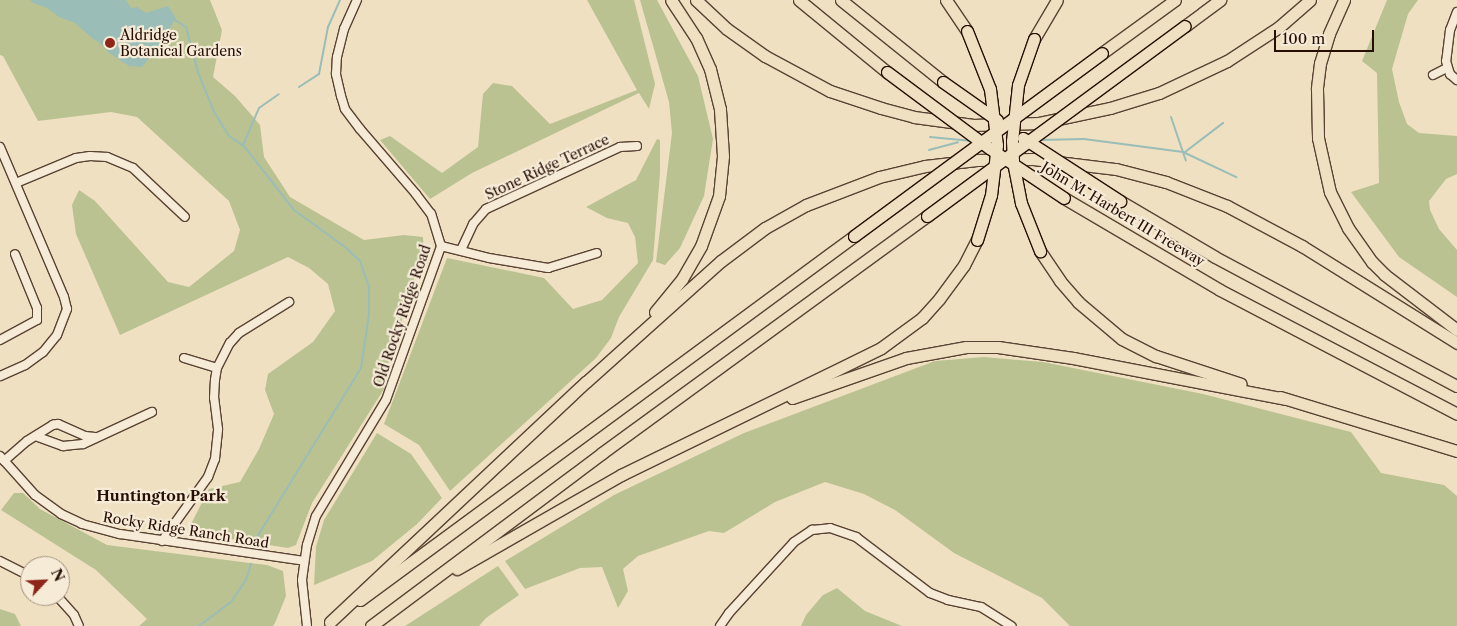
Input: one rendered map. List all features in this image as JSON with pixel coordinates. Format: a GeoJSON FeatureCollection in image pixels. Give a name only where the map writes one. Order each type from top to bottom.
{"type":"FeatureCollection","features":[{"type":"Feature","properties":{"kind":"highway"},"geometry":{"type":"LineString","coordinates":[[619,352],[669,296],[693,261],[714,214],[722,176],[723,132],[716,90],[696,38],[672,0]]}},
{"type":"Feature","properties":{"kind":"highway"},"geometry":{"type":"LineString","coordinates":[[696,0],[727,29],[765,56],[830,91],[914,117],[973,125],[1039,123],[1110,108],[1159,93],[1227,61],[1279,27],[1310,0]]}},
{"type":"Feature","properties":{"kind":"highway","name":"John M. Harbert III Freeway"},"geometry":{"type":"LineString","coordinates":[[799,0],[887,72],[989,148],[1064,198],[1220,290],[1457,414]]}},
{"type":"Feature","properties":{"kind":"highway","name":"John M. Harbert III Freeway"},"geometry":{"type":"LineString","coordinates":[[841,0],[943,82],[1038,149],[1120,201],[1215,257],[1457,386]]}},
{"type":"Feature","properties":{"kind":"highway"},"geometry":{"type":"LineString","coordinates":[[410,596],[621,476],[881,348],[900,336],[939,299],[964,265],[977,240],[992,195],[997,145],[990,89],[967,31],[946,0]]}},
{"type":"Feature","properties":{"kind":"highway"},"geometry":{"type":"LineString","coordinates":[[1057,0],[1034,38],[1018,85],[1012,141],[1013,162],[1021,203],[1040,251],[1060,282],[1099,322],[1122,338],[1156,356],[1285,399],[1457,451]]}},
{"type":"Feature","properties":{"kind":"highway"},"geometry":{"type":"LineString","coordinates":[[327,624],[464,526],[1175,0]]}},
{"type":"Feature","properties":{"kind":"highway"},"geometry":{"type":"LineString","coordinates":[[371,626],[581,468],[1220,0]]}},
{"type":"Feature","properties":{"kind":"highway"},"geometry":{"type":"LineString","coordinates":[[1344,0],[1320,63],[1317,89],[1318,138],[1330,192],[1348,228],[1372,262],[1457,330]]}},
{"type":"Feature","properties":{"kind":"highway"},"geometry":{"type":"LineString","coordinates":[[327,624],[619,352],[721,261],[765,228],[806,205],[848,187],[910,169],[978,160],[1033,159],[1116,169],[1166,182],[1227,206],[1302,246],[1457,343]]}},
{"type":"Feature","properties":{"kind":"highway"},"geometry":{"type":"LineString","coordinates":[[764,407],[810,393],[906,358],[966,347],[998,347],[1035,352],[1285,399]]}},
{"type":"Feature","properties":{"kind":"street","name":"Old Rocky Ridge Road"},"geometry":{"type":"LineString","coordinates":[[306,626],[302,580],[304,561],[316,516],[386,400],[441,246],[431,214],[360,129],[346,109],[341,96],[336,74],[337,57],[344,29],[357,0]]}},
{"type":"Feature","properties":{"kind":"street"},"geometry":{"type":"LineString","coordinates":[[1457,12],[1448,44],[1447,68],[1457,80]]}},
{"type":"Feature","properties":{"kind":"street"},"geometry":{"type":"LineString","coordinates":[[1433,75],[1447,68]]}},
{"type":"Feature","properties":{"kind":"street","name":"Stone Ridge Terrace"},"geometry":{"type":"LineString","coordinates":[[461,250],[473,224],[486,209],[620,148],[637,146]]}},
{"type":"Feature","properties":{"kind":"street"},"geometry":{"type":"LineString","coordinates":[[0,147],[67,309],[57,335],[43,352],[25,365],[0,376]]}},
{"type":"Feature","properties":{"kind":"street"},"geometry":{"type":"LineString","coordinates":[[16,184],[76,158],[90,156],[107,157],[133,168],[185,217]]}},
{"type":"Feature","properties":{"kind":"street"},"geometry":{"type":"LineString","coordinates":[[441,246],[489,258],[548,268],[597,253]]}},
{"type":"Feature","properties":{"kind":"street"},"geometry":{"type":"LineString","coordinates":[[0,340],[37,320],[37,308],[15,254]]}},
{"type":"Feature","properties":{"kind":"street"},"geometry":{"type":"LineString","coordinates":[[162,541],[208,477],[215,459],[218,445],[214,398],[217,368],[230,343],[239,333],[289,302]]}},
{"type":"Feature","properties":{"kind":"street"},"geometry":{"type":"LineString","coordinates":[[184,358],[217,368]]}},
{"type":"Feature","properties":{"kind":"street"},"geometry":{"type":"LineString","coordinates":[[38,436],[63,446],[74,446],[83,444],[152,412]]}},
{"type":"Feature","properties":{"kind":"street"},"geometry":{"type":"LineString","coordinates":[[2,458],[27,441],[58,424],[85,436],[96,437]]}},
{"type":"Feature","properties":{"kind":"street","name":"Rocky Ridge Ranch Road"},"geometry":{"type":"LineString","coordinates":[[2,458],[35,495],[66,517],[95,529],[162,541],[304,561]]}},
{"type":"Feature","properties":{"kind":"street"},"geometry":{"type":"LineString","coordinates":[[720,626],[794,542],[812,530],[830,528],[856,537],[930,593],[981,607],[1012,626]]}},
{"type":"Feature","properties":{"kind":"street"},"geometry":{"type":"LineString","coordinates":[[0,562],[20,571]]}},
{"type":"Feature","properties":{"kind":"street"},"geometry":{"type":"LineString","coordinates":[[66,606],[74,615],[79,626]]}},
{"type":"Feature","properties":{"kind":"green space"},"geometry":{"type":"Polygon","coordinates":[[[0,0],[210,0],[222,30],[213,77],[235,96],[260,125],[264,157],[290,197],[364,240],[404,235],[423,237],[424,254],[410,289],[384,389],[312,503],[296,545],[288,548],[193,533],[191,524],[209,489],[240,482],[259,449],[274,414],[265,390],[268,374],[313,342],[335,311],[328,284],[309,268],[288,257],[120,335],[76,234],[72,205],[79,190],[95,201],[168,282],[189,287],[234,251],[240,230],[229,201],[137,117],[111,112],[38,121],[3,56],[0,55],[0,0]]]}},
{"type":"Feature","properties":{"kind":"green space"},"geometry":{"type":"Polygon","coordinates":[[[587,0],[634,0],[655,84],[649,109],[639,93],[472,173],[430,199],[380,140],[390,136],[442,173],[478,147],[483,94],[493,83],[512,86],[550,124],[637,90],[587,0]]]}},
{"type":"Feature","properties":{"kind":"green space"},"geometry":{"type":"Polygon","coordinates":[[[640,0],[657,0],[698,76],[713,139],[704,196],[680,248],[665,265],[656,262],[672,133],[669,102],[640,0]]]}},
{"type":"Feature","properties":{"kind":"green space"},"geometry":{"type":"Polygon","coordinates":[[[1387,0],[1418,0],[1408,14],[1392,69],[1399,102],[1407,124],[1419,133],[1457,136],[1457,174],[1446,179],[1429,201],[1430,210],[1439,229],[1457,250],[1457,297],[1399,257],[1351,192],[1379,183],[1377,73],[1362,61],[1387,0]]]}},
{"type":"Feature","properties":{"kind":"green space"},"geometry":{"type":"Polygon","coordinates":[[[657,139],[660,140],[660,173],[653,260],[619,317],[611,338],[596,358],[450,491],[419,445],[384,424],[447,258],[544,278],[573,309],[602,300],[638,263],[635,237],[628,223],[607,218],[586,207],[636,180],[657,139]]]}},
{"type":"Feature","properties":{"kind":"green space"},"geometry":{"type":"Polygon","coordinates":[[[984,357],[1043,362],[1203,394],[1351,432],[1381,473],[1444,485],[1457,496],[1457,626],[1070,626],[1042,598],[954,553],[895,510],[864,494],[825,482],[775,502],[724,533],[709,531],[638,556],[623,569],[628,591],[618,608],[602,567],[580,568],[525,589],[505,561],[614,495],[744,433],[935,361],[984,357]]]}},
{"type":"Feature","properties":{"kind":"green space"},"geometry":{"type":"Polygon","coordinates":[[[377,433],[411,454],[442,498],[417,524],[372,561],[314,585],[316,547],[324,520],[377,433]]]}},
{"type":"Feature","properties":{"kind":"green space"},"geometry":{"type":"Polygon","coordinates":[[[14,493],[23,493],[40,509],[107,545],[267,565],[283,571],[286,596],[275,623],[273,626],[139,626],[147,619],[96,570],[1,510],[14,493]]]}},
{"type":"Feature","properties":{"kind":"green space"},"geometry":{"type":"Polygon","coordinates":[[[498,566],[519,595],[486,618],[479,626],[405,626],[498,566]]]}},
{"type":"Feature","properties":{"kind":"green space"},"geometry":{"type":"Polygon","coordinates":[[[837,588],[865,611],[902,626],[801,626],[806,615],[823,595],[837,588]]]}},
{"type":"Feature","properties":{"kind":"green space"},"geometry":{"type":"Polygon","coordinates":[[[0,609],[15,614],[21,626],[0,626],[0,609]]]}},
{"type":"Feature","properties":{"kind":"water"},"geometry":{"type":"Polygon","coordinates":[[[30,0],[126,0],[131,8],[137,7],[146,13],[168,6],[176,18],[163,40],[142,67],[129,66],[108,52],[99,42],[75,23],[59,17],[47,8],[30,0]]]}},
{"type":"Feature","properties":{"kind":"waterway"},"geometry":{"type":"LineString","coordinates":[[299,87],[319,74],[328,27],[340,0]]}},
{"type":"Feature","properties":{"kind":"waterway"},"geometry":{"type":"LineString","coordinates":[[175,20],[186,27],[198,72],[214,112],[229,136],[244,146],[294,210],[345,247],[360,261],[369,287],[369,314],[361,368],[256,539],[255,544]]}},
{"type":"Feature","properties":{"kind":"waterway"},"geometry":{"type":"LineString","coordinates":[[243,145],[259,108],[279,94]]}},
{"type":"Feature","properties":{"kind":"waterway"},"geometry":{"type":"LineString","coordinates":[[1171,117],[1186,161]]}},
{"type":"Feature","properties":{"kind":"waterway"},"geometry":{"type":"LineString","coordinates":[[1185,152],[1223,123]]}},
{"type":"Feature","properties":{"kind":"waterway"},"geometry":{"type":"LineString","coordinates":[[930,137],[972,141]]}},
{"type":"Feature","properties":{"kind":"waterway"},"geometry":{"type":"LineString","coordinates":[[1040,140],[1084,139],[1183,152],[1236,177]]}},
{"type":"Feature","properties":{"kind":"waterway"},"geometry":{"type":"LineString","coordinates":[[929,150],[958,142]]}},
{"type":"Feature","properties":{"kind":"waterway"},"geometry":{"type":"LineString","coordinates":[[199,626],[231,602],[246,580],[251,564]]}},
{"type":"Feature","properties":{"kind":"place","name":"Aldridge Botanical Gardens"},"geometry":{"type":"Point","coordinates":[110,43]}},
{"type":"Feature","properties":{"kind":"district","name":"Huntington Park"},"geometry":{"type":"Point","coordinates":[161,496]}}]}
